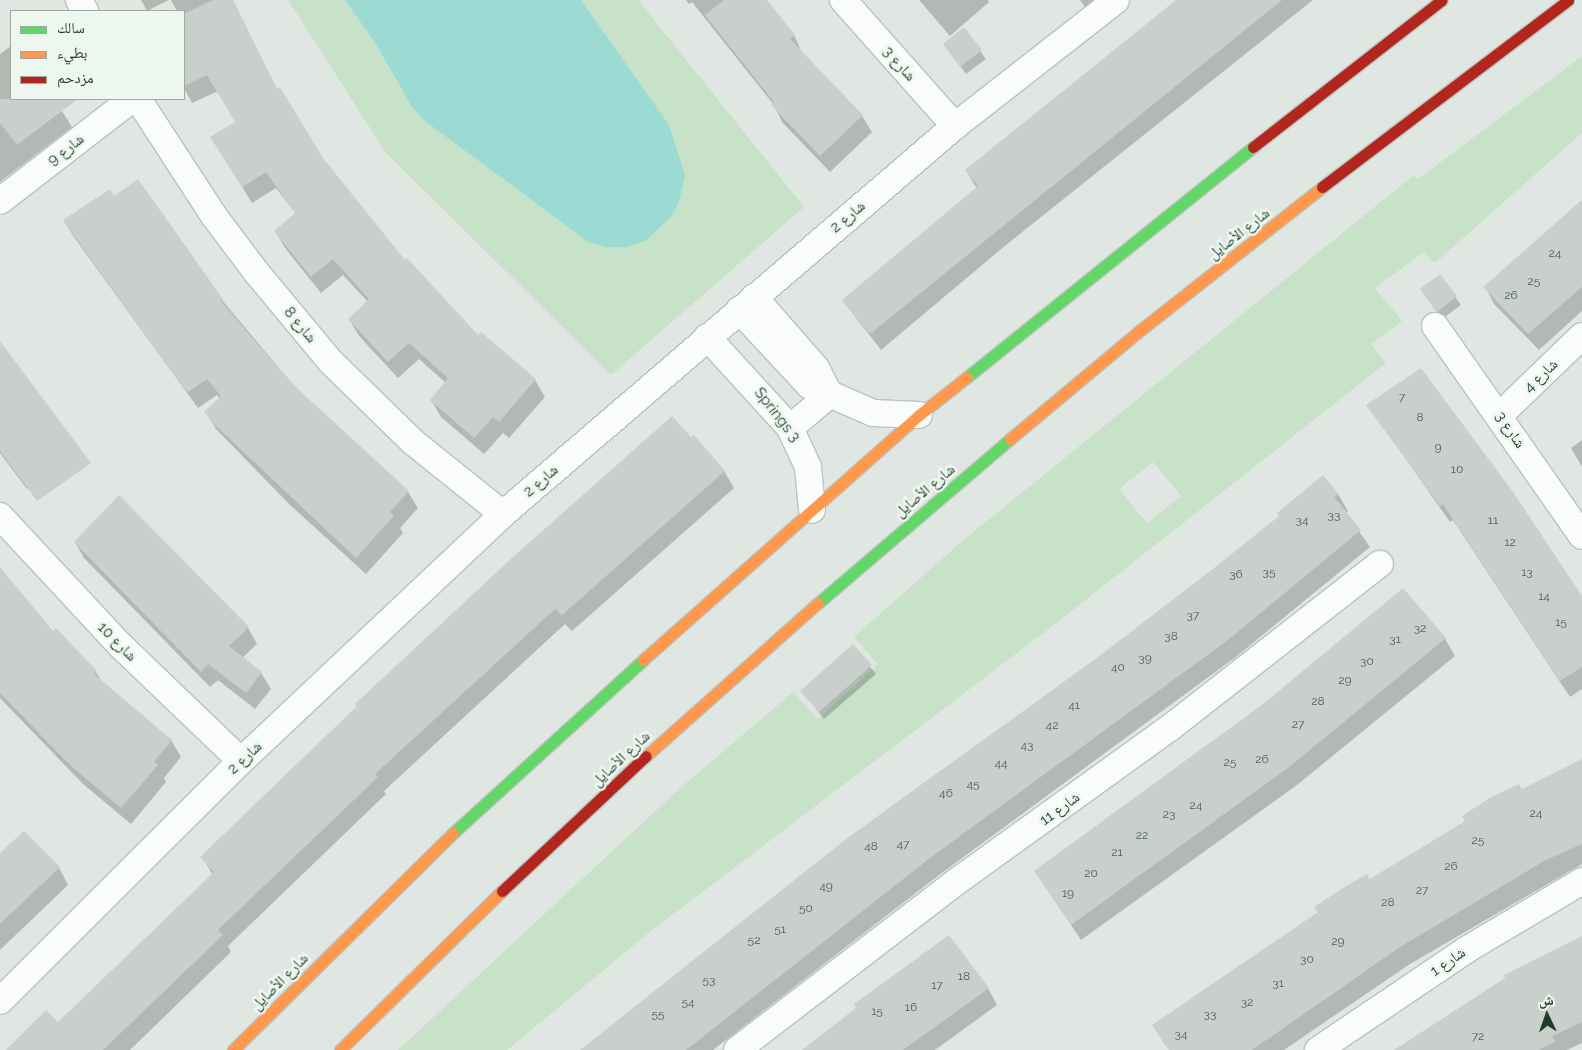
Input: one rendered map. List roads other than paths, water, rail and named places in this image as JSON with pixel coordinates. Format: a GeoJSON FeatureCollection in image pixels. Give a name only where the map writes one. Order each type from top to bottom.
{"type":"FeatureCollection","features":[{"type":"Feature","properties":{"kind":"main road","name":"شارع الأصايل"},"geometry":{"type":"LineString","coordinates":[[233,1050],[394,888],[508,781],[919,414],[1323,90],[1442,0]]}},
{"type":"Feature","properties":{"kind":"main road","name":"شارع الأصايل"},"geometry":{"type":"LineString","coordinates":[[340,1050],[436,953],[664,739],[898,532],[1138,332],[1384,138],[1568,0]]}},
{"type":"Feature","properties":{"kind":"street","name":"شارع 3"},"geometry":{"type":"LineString","coordinates":[[843,0],[955,126]]}},
{"type":"Feature","properties":{"kind":"street","name":"شارع 2"},"geometry":{"type":"LineString","coordinates":[[0,1001],[241,761],[503,514],[955,126],[1116,0]]}},
{"type":"Feature","properties":{"kind":"street","name":"شارع 9"},"geometry":{"type":"LineString","coordinates":[[0,200],[131,100]]}},
{"type":"Feature","properties":{"kind":"street","name":"شارع 8"},"geometry":{"type":"LineString","coordinates":[[139,100],[219,223],[331,362],[413,442],[503,514]]}},
{"type":"Feature","properties":{"kind":"street"},"geometry":{"type":"LineString","coordinates":[[747,303],[816,368],[829,395],[873,413],[919,414]]}},
{"type":"Feature","properties":{"kind":"street","name":"شارع 3"},"geometry":{"type":"LineString","coordinates":[[1435,326],[1500,415],[1582,536]]}},
{"type":"Feature","properties":{"kind":"street","name":"شارع 4"},"geometry":{"type":"LineString","coordinates":[[1500,415],[1582,336]]}},
{"type":"Feature","properties":{"kind":"street","name":"Springs 3"},"geometry":{"type":"LineString","coordinates":[[707,338],[764,396],[790,428],[808,467],[812,510]]}},
{"type":"Feature","properties":{"kind":"street"},"geometry":{"type":"LineString","coordinates":[[790,428],[829,395]]}},
{"type":"Feature","properties":{"kind":"street","name":"شارع 10"},"geometry":{"type":"LineString","coordinates":[[0,516],[121,646],[241,761]]}},
{"type":"Feature","properties":{"kind":"street","name":"شارع 11"},"geometry":{"type":"LineString","coordinates":[[737,1050],[956,882],[1171,727],[1380,564]]}},
{"type":"Feature","properties":{"kind":"street","name":"شارع 1"},"geometry":{"type":"LineString","coordinates":[[1318,1050],[1466,950],[1582,881]]}},
{"type":"Feature","properties":{"kind":"water"},"geometry":{"type":"Polygon","coordinates":[[[345,0],[581,0],[669,125],[685,175],[679,202],[671,217],[645,241],[627,247],[607,247],[588,242],[425,121],[412,107],[376,44],[345,0]]]}}]}
